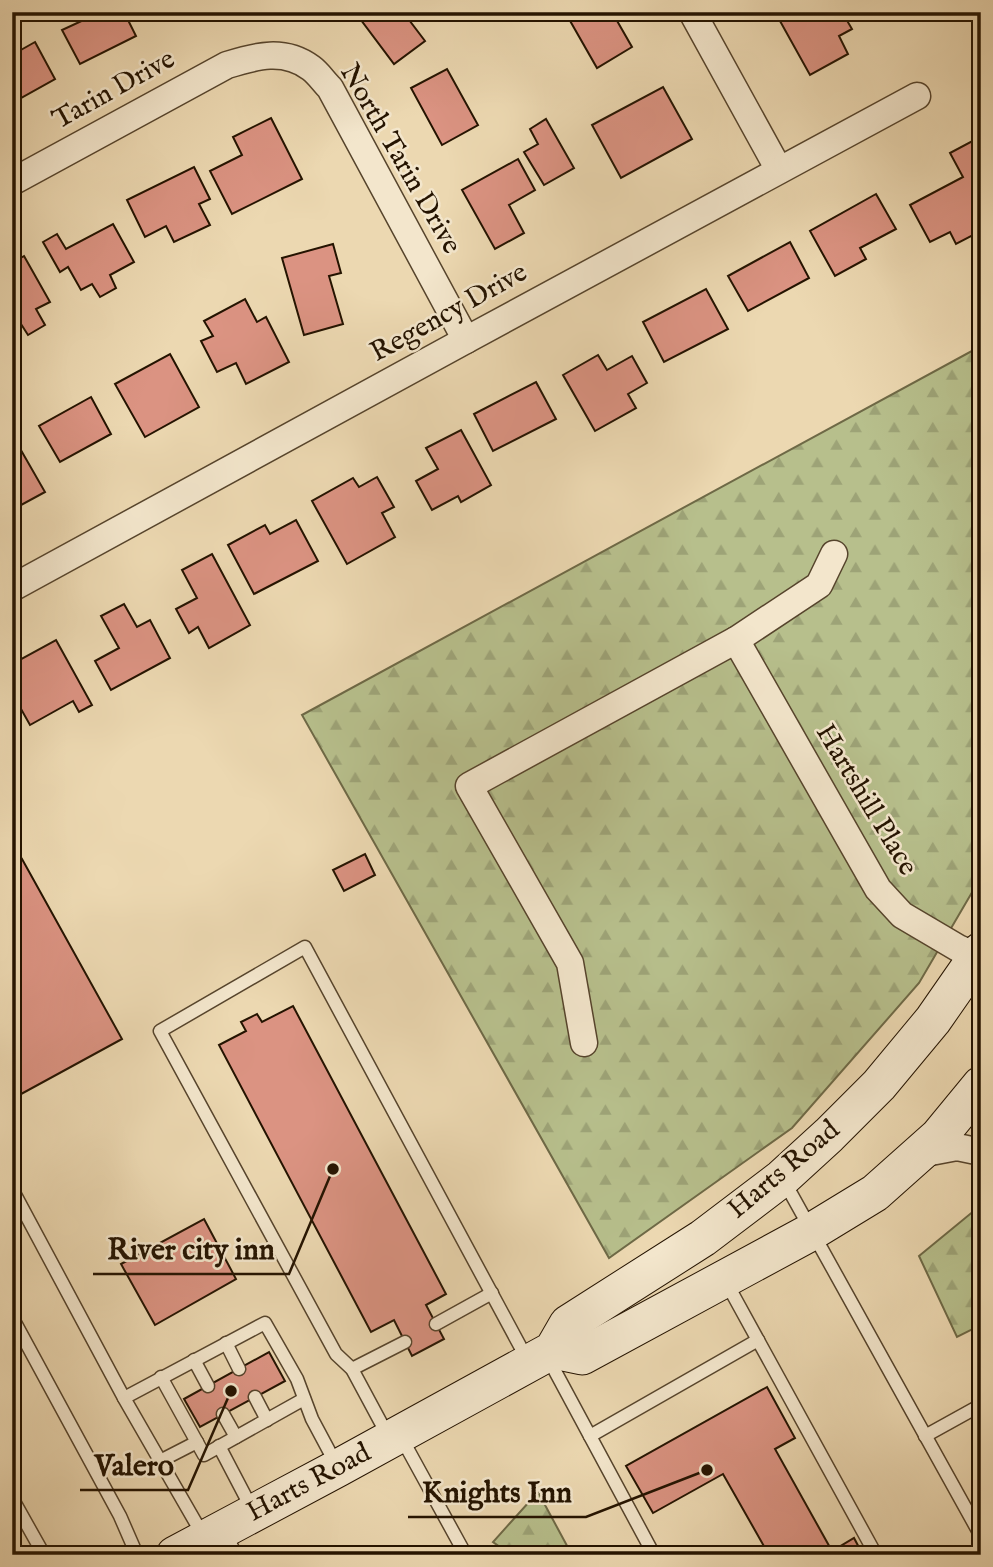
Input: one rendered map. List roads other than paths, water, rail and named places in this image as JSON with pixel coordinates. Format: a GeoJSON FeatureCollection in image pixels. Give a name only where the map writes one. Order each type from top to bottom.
{"type":"FeatureCollection","features":[{"type":"Feature","properties":{"kind":"street"},"geometry":{"type":"LineString","coordinates":[[692,12],[779,170]]}},
{"type":"Feature","properties":{"kind":"street","name":"Tarin Drive"},"geometry":{"type":"LineString","coordinates":[[12,182],[227,65],[257,55],[289,57]]}},
{"type":"Feature","properties":{"kind":"street","name":"North Tarin Drive"},"geometry":{"type":"LineString","coordinates":[[289,57],[311,68],[330,88],[466,340]]}},
{"type":"Feature","properties":{"kind":"street","name":"Regency Drive"},"geometry":{"type":"LineString","coordinates":[[12,588],[917,96]]}},
{"type":"Feature","properties":{"kind":"street"},"geometry":{"type":"LineString","coordinates":[[584,1043],[570,963],[469,786],[736,640],[819,585],[834,554]]}},
{"type":"Feature","properties":{"kind":"street","name":"Hartshill Place"},"geometry":{"type":"LineString","coordinates":[[736,640],[878,889],[902,915],[980,955]]}},
{"type":"Feature","properties":{"kind":"street","name":"Harts Road"},"geometry":{"type":"LineString","coordinates":[[219,1538],[338,1468],[543,1356],[568,1324],[703,1238],[782,1178],[830,1135],[879,1085],[933,1020],[980,955]]}},
{"type":"Feature","properties":{"kind":"street","name":"Harts Road"},"geometry":{"type":"LineString","coordinates":[[543,1356],[582,1356],[725,1280],[875,1193],[939,1136],[981,1085]]}},
{"type":"Feature","properties":{"kind":"street"},"geometry":{"type":"LineString","coordinates":[[918,1155],[957,1147],[981,1152]]}},
{"type":"Feature","properties":{"kind":"lane"},"geometry":{"type":"LineString","coordinates":[[469,1555],[463,1550],[352,1369],[336,1354],[160,1031],[305,947],[492,1293],[543,1356],[654,1555]]}},
{"type":"Feature","properties":{"kind":"lane"},"geometry":{"type":"LineString","coordinates":[[782,1178],[981,1536]]}},
{"type":"Feature","properties":{"kind":"lane"},"geometry":{"type":"LineString","coordinates":[[12,1189],[160,1461],[219,1538]]}},
{"type":"Feature","properties":{"kind":"lane"},"geometry":{"type":"LineString","coordinates":[[725,1280],[876,1555]]}},
{"type":"Feature","properties":{"kind":"lane"},"geometry":{"type":"LineString","coordinates":[[436,1324],[492,1293]]}},
{"type":"Feature","properties":{"kind":"lane"},"geometry":{"type":"LineString","coordinates":[[12,1317],[120,1516],[137,1555]]}},
{"type":"Feature","properties":{"kind":"lane"},"geometry":{"type":"LineString","coordinates":[[124,1398],[265,1323],[297,1379],[312,1419],[338,1468]]}},
{"type":"Feature","properties":{"kind":"lane"},"geometry":{"type":"LineString","coordinates":[[590,1436],[758,1340]]}},
{"type":"Feature","properties":{"kind":"lane"},"geometry":{"type":"LineString","coordinates":[[352,1369],[405,1342]]}},
{"type":"Feature","properties":{"kind":"lane"},"geometry":{"type":"LineString","coordinates":[[226,1343],[239,1368]]}},
{"type":"Feature","properties":{"kind":"lane"},"geometry":{"type":"LineString","coordinates":[[194,1360],[208,1386]]}},
{"type":"Feature","properties":{"kind":"lane"},"geometry":{"type":"LineString","coordinates":[[161,1377],[204,1455],[304,1399]]}},
{"type":"Feature","properties":{"kind":"lane"},"geometry":{"type":"LineString","coordinates":[[255,1397],[267,1420]]}},
{"type":"Feature","properties":{"kind":"lane"},"geometry":{"type":"LineString","coordinates":[[925,1436],[981,1405]]}},
{"type":"Feature","properties":{"kind":"lane"},"geometry":{"type":"LineString","coordinates":[[223,1414],[236,1437]]}},
{"type":"Feature","properties":{"kind":"lane"},"geometry":{"type":"LineString","coordinates":[[160,1461],[197,1442]]}},
{"type":"Feature","properties":{"kind":"lane"},"geometry":{"type":"LineString","coordinates":[[219,1446],[219,1538]]}},
{"type":"Feature","properties":{"kind":"lane"},"geometry":{"type":"LineString","coordinates":[[12,1498],[44,1555]]}},
{"type":"Feature","properties":{"kind":"place","name":"River city inn"},"geometry":{"type":"Point","coordinates":[333,1169]}},
{"type":"Feature","properties":{"kind":"place","name":"Valero"},"geometry":{"type":"Point","coordinates":[231,1391]}},
{"type":"Feature","properties":{"kind":"place","name":"Knights Inn"},"geometry":{"type":"Point","coordinates":[707,1470]}}]}
